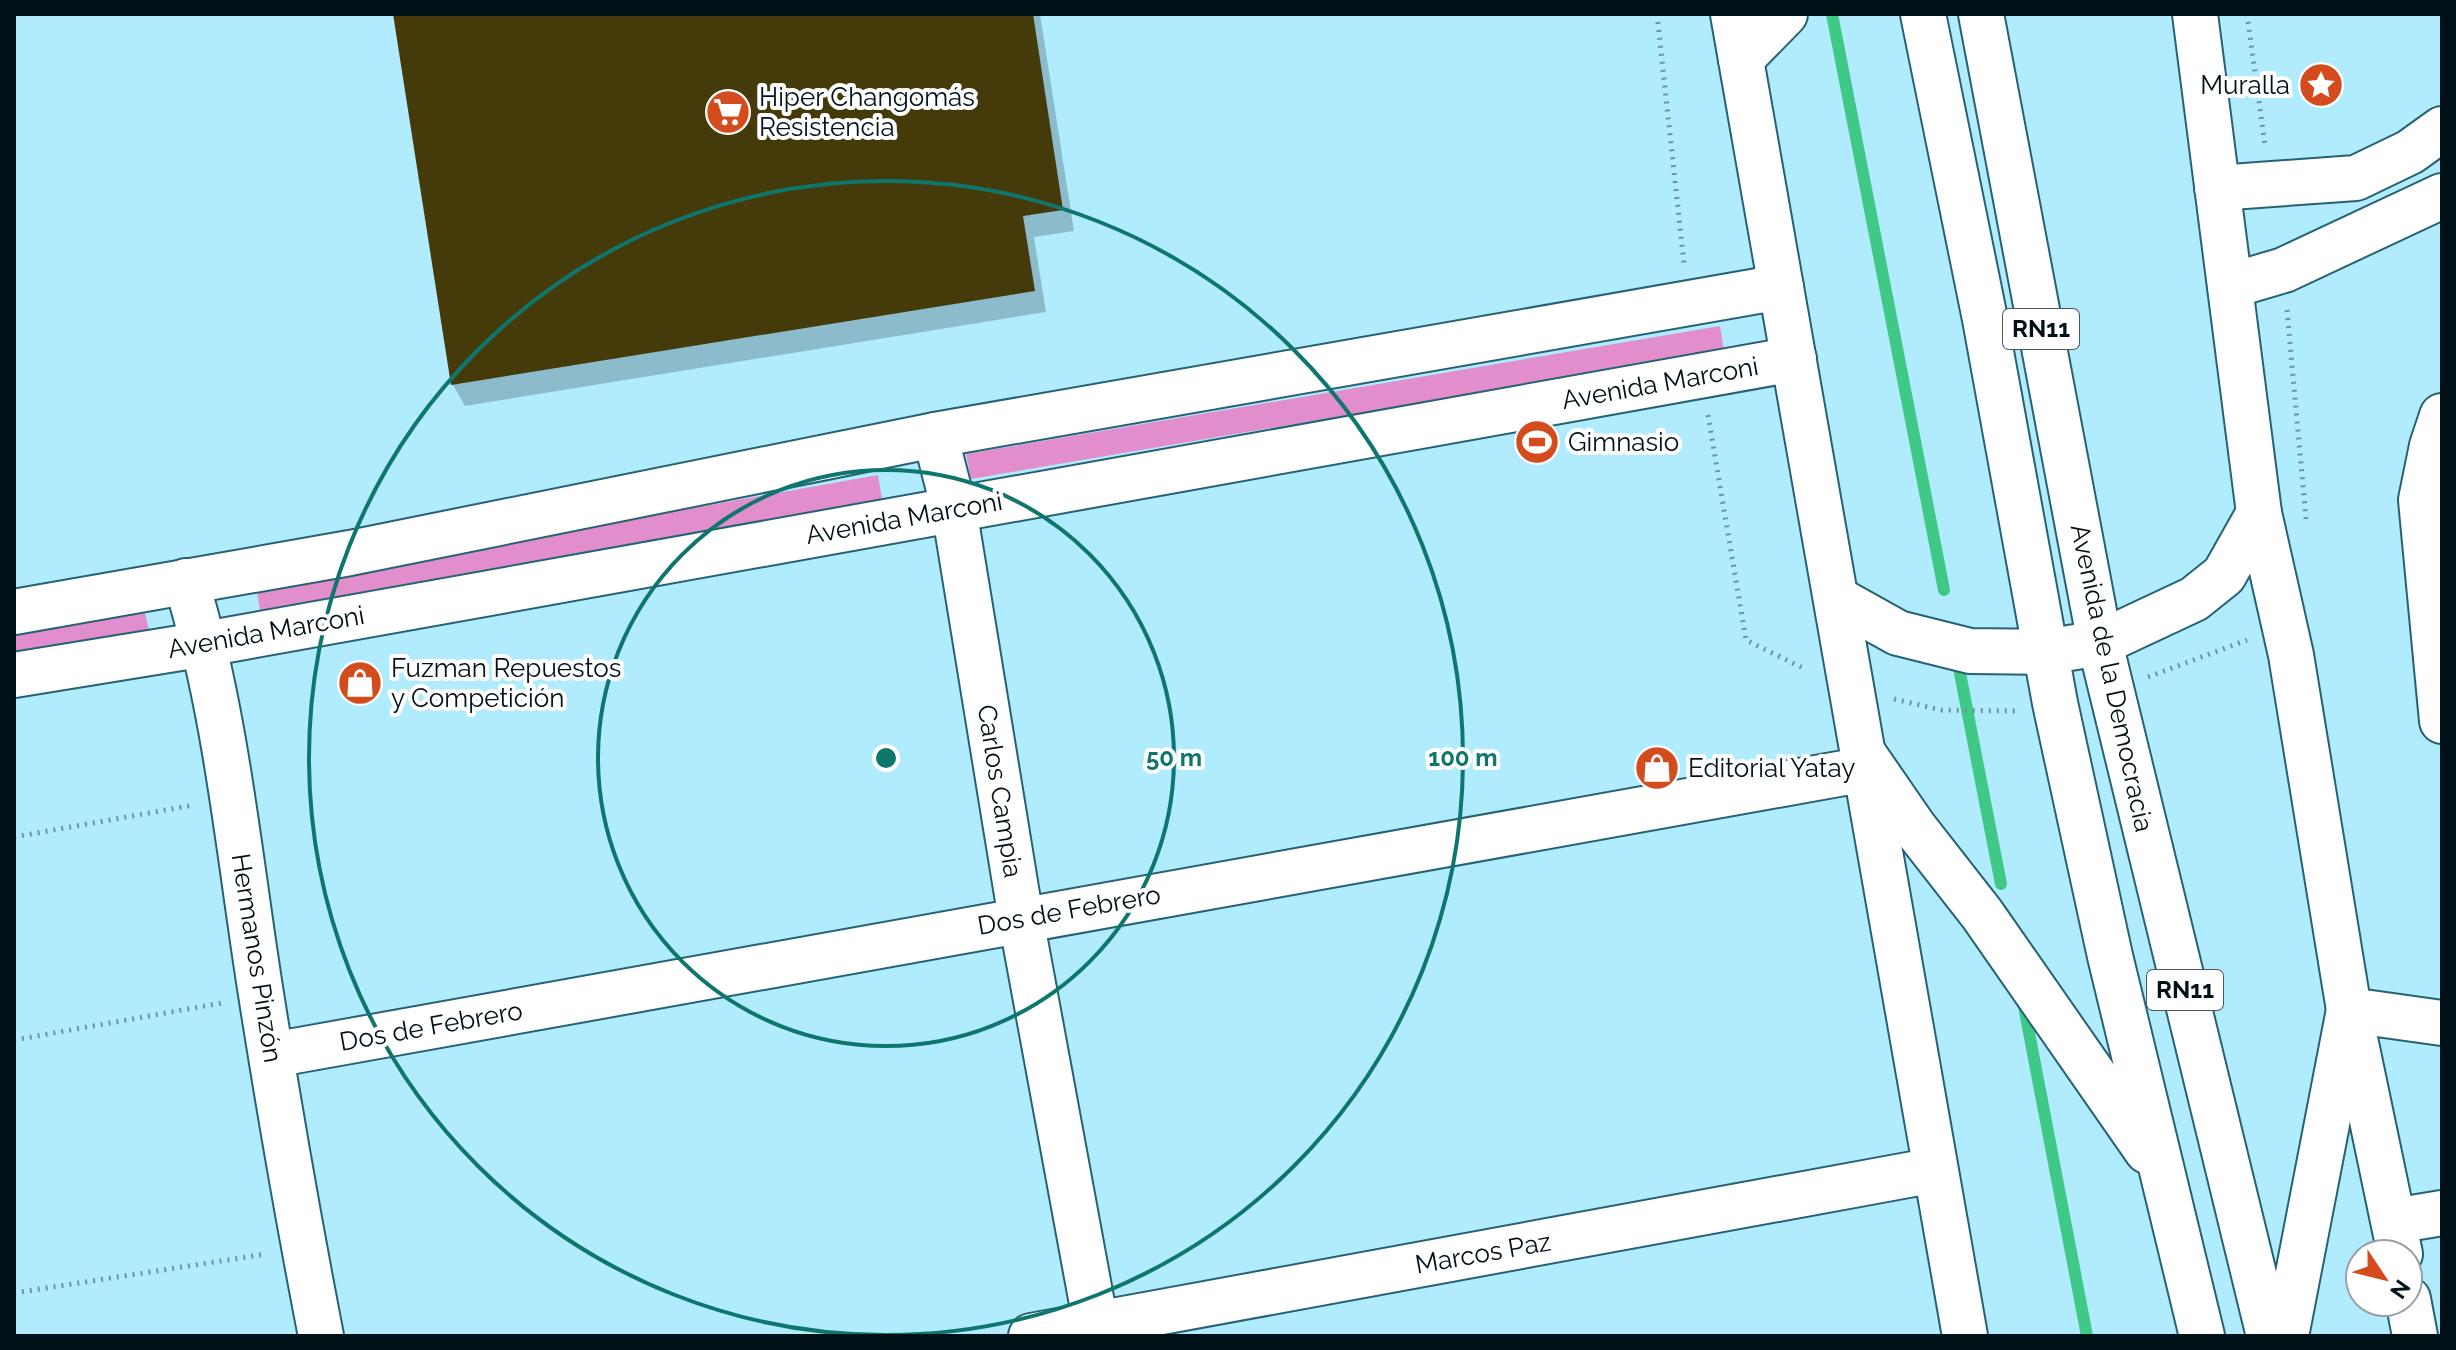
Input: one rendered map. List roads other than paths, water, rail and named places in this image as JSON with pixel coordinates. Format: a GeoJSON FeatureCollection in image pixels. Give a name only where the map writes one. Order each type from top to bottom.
{"type":"FeatureCollection","features":[{"type":"Feature","properties":{"kind":"main road"},"geometry":{"type":"LineString","coordinates":[[1733,14],[1965,1336]]}},
{"type":"Feature","properties":{"kind":"main road"},"geometry":{"type":"LineString","coordinates":[[1741,59],[1785,14]]}},
{"type":"Feature","properties":{"kind":"main road","name":"RN11"},"geometry":{"type":"LineString","coordinates":[[1923,14],[1985,319],[2055,703],[2110,956],[2202,1336]]}},
{"type":"Feature","properties":{"kind":"main road","name":"Avenida de la Democracia"},"geometry":{"type":"LineString","coordinates":[[1981,14],[2100,643],[2269,1336]]}},
{"type":"Feature","properties":{"kind":"main road"},"geometry":{"type":"LineString","coordinates":[[2195,14],[2259,513],[2285,626],[2349,1010],[2397,1237],[2442,1213]]}},
{"type":"Feature","properties":{"kind":"main road"},"geometry":{"type":"LineString","coordinates":[[2217,188],[2356,178],[2410,152],[2442,129]]}},
{"type":"Feature","properties":{"kind":"main road"},"geometry":{"type":"LineString","coordinates":[[2230,286],[2284,270],[2442,196]]}},
{"type":"Feature","properties":{"kind":"main road"},"geometry":{"type":"LineString","coordinates":[[14,612],[350,553],[935,435],[1781,287]]}},
{"type":"Feature","properties":{"kind":"main road","name":"Avenida Marconi"},"geometry":{"type":"LineString","coordinates":[[14,675],[205,644],[1794,359]]}},
{"type":"Feature","properties":{"kind":"main road"},"geometry":{"type":"LineString","coordinates":[[2442,416],[2432,446],[2421,500],[2442,721]]}},
{"type":"Feature","properties":{"kind":"main road","name":"Carlos Campia"},"geometry":{"type":"LineString","coordinates":[[935,435],[954,509],[1021,919],[1097,1330]]}},
{"type":"Feature","properties":{"kind":"main road"},"geometry":{"type":"LineString","coordinates":[[1837,599],[1898,633],[1970,651],[2045,652],[2100,643],[2194,599],[2224,575],[2259,513]]}},
{"type":"Feature","properties":{"kind":"main road","name":"Hermanos Pinzón"},"geometry":{"type":"LineString","coordinates":[[186,581],[205,644],[233,798],[261,996],[321,1336]]}},
{"type":"Feature","properties":{"kind":"main road"},"geometry":{"type":"LineString","coordinates":[[1864,761],[1982,914],[2162,1173]]}},
{"type":"Feature","properties":{"kind":"main road","name":"Dos de Febrero"},"geometry":{"type":"LineString","coordinates":[[272,1055],[1864,761]]}},
{"type":"Feature","properties":{"kind":"main road"},"geometry":{"type":"LineString","coordinates":[[2349,1010],[2442,1023]]}},
{"type":"Feature","properties":{"kind":"main road"},"geometry":{"type":"LineString","coordinates":[[2286,1336],[2349,1010]]}},
{"type":"Feature","properties":{"kind":"main road","name":"Marcos Paz"},"geometry":{"type":"LineString","coordinates":[[1031,1336],[1097,1330],[1935,1170]]}},
{"type":"Feature","properties":{"kind":"waterway"},"geometry":{"type":"LineString","coordinates":[[1832,14],[1944,590]]}},
{"type":"Feature","properties":{"kind":"waterway"},"geometry":{"type":"LineString","coordinates":[[1958,663],[2001,884]]}},
{"type":"Feature","properties":{"kind":"waterway"},"geometry":{"type":"LineString","coordinates":[[2023,1001],[2087,1336]]}},
{"type":"Feature","properties":{"kind":"place","name":"Muralla"},"geometry":{"type":"Point","coordinates":[2321,85]}},
{"type":"Feature","properties":{"kind":"place","name":"Hiper Changomás Resistencia"},"geometry":{"type":"Point","coordinates":[728,112]}},
{"type":"Feature","properties":{"kind":"place","name":"Gimnasio"},"geometry":{"type":"Point","coordinates":[1537,442]}},
{"type":"Feature","properties":{"kind":"place","name":"Fuzman Repuestos y Competición"},"geometry":{"type":"Point","coordinates":[360,683]}},
{"type":"Feature","properties":{"kind":"place","name":"Editorial Yatay"},"geometry":{"type":"Point","coordinates":[1657,768]}}]}
